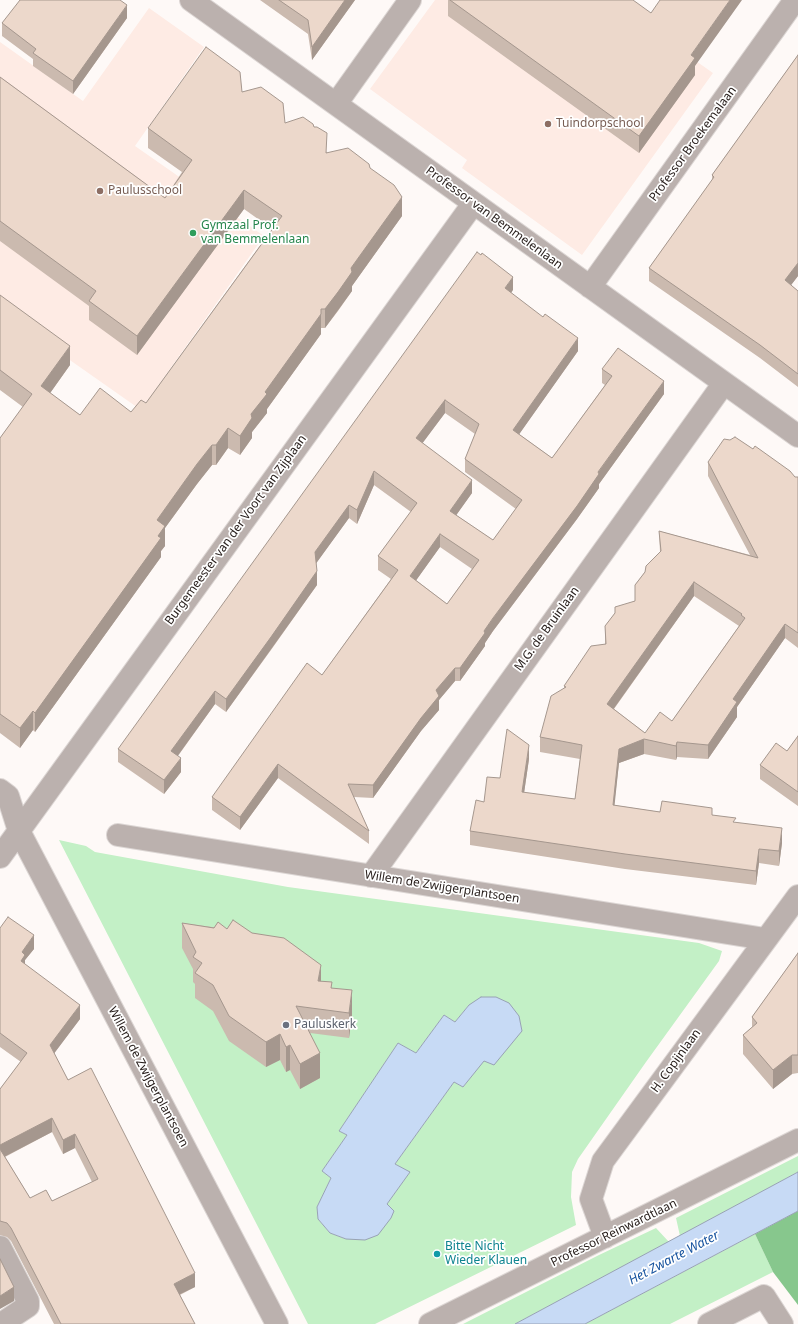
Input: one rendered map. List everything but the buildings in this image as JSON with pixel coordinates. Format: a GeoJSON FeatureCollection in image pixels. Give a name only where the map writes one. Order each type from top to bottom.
{"type":"FeatureCollection","features":[{"type":"Feature","properties":{"kind":"street","name":"Professor van Bemmelenlaan"},"geometry":{"type":"LineString","coordinates":[[191,0],[798,436]]}},
{"type":"Feature","properties":{"kind":"street"},"geometry":{"type":"LineString","coordinates":[[336,104],[410,0]]}},
{"type":"Feature","properties":{"kind":"street","name":"Professor Broekemalaan"},"geometry":{"type":"LineString","coordinates":[[590,287],[796,0]]}},
{"type":"Feature","properties":{"kind":"street","name":"Burgemeester van der Voort van Zijplaan"},"geometry":{"type":"LineString","coordinates":[[0,857],[10,829],[473,204]]}},
{"type":"Feature","properties":{"kind":"street","name":"M.G. de Bruinlaan"},"geometry":{"type":"LineString","coordinates":[[371,876],[724,383]]}},
{"type":"Feature","properties":{"kind":"street","name":"Willem de Zwijgerplantsoen"},"geometry":{"type":"LineString","coordinates":[[0,790],[8,796],[10,829],[276,1324]]}},
{"type":"Feature","properties":{"kind":"street","name":"Willem de Zwijgerplantsoen"},"geometry":{"type":"LineString","coordinates":[[118,835],[766,939]]}},
{"type":"Feature","properties":{"kind":"street","name":"H. Copijnlaan"},"geometry":{"type":"LineString","coordinates":[[605,1237],[591,1199],[603,1161],[798,896]]}},
{"type":"Feature","properties":{"kind":"street","name":"Professor Reinwardtlaan"},"geometry":{"type":"LineString","coordinates":[[430,1324],[798,1140]]}},
{"type":"Feature","properties":{"kind":"street"},"geometry":{"type":"LineString","coordinates":[[0,1247],[28,1300],[28,1306],[1,1324]]}},
{"type":"Feature","properties":{"kind":"street"},"geometry":{"type":"LineString","coordinates":[[709,1324],[764,1296],[782,1324]]}},
{"type":"Feature","properties":{"kind":"shaded area","name":"Tuindorpschool"},"geometry":{"type":"Polygon","coordinates":[[[435,0],[609,0],[713,73],[582,255],[462,168],[467,160],[370,89],[435,0]]]}},
{"type":"Feature","properties":{"kind":"shaded area","name":"Paulusschool"},"geometry":{"type":"Polygon","coordinates":[[[149,8],[204,47],[135,146],[264,236],[141,410],[0,311],[0,42],[83,101],[149,8]]]}},
{"type":"Feature","properties":{"kind":"green space"},"geometry":{"type":"Polygon","coordinates":[[[59,840],[86,846],[95,852],[288,887],[699,943],[722,951],[719,961],[578,1159],[572,1172],[571,1197],[576,1225],[375,1324],[308,1324],[59,840]],[[469,1005],[455,1022],[444,1015],[416,1053],[398,1043],[339,1131],[347,1135],[322,1171],[331,1178],[317,1207],[318,1219],[330,1233],[346,1239],[387,1204],[409,1173],[395,1164],[454,1082],[463,1087],[484,1060],[469,1005]]]}},
{"type":"Feature","properties":{"kind":"green space"},"geometry":{"type":"Polygon","coordinates":[[[798,1156],[798,1172],[680,1236],[676,1218],[798,1156]]]}},
{"type":"Feature","properties":{"kind":"green space"},"geometry":{"type":"Polygon","coordinates":[[[798,1211],[798,1305],[773,1272],[755,1234],[798,1211]]]}},
{"type":"Feature","properties":{"kind":"green space"},"geometry":{"type":"Polygon","coordinates":[[[656,1228],[669,1242],[515,1324],[463,1324],[599,1255],[656,1228]]]}},
{"type":"Feature","properties":{"kind":"green space"},"geometry":{"type":"Polygon","coordinates":[[[755,1234],[773,1272],[670,1324],[585,1324],[755,1234]]]}},
{"type":"Feature","properties":{"kind":"water"},"geometry":{"type":"Polygon","coordinates":[[[481,997],[496,997],[509,1003],[519,1016],[522,1031],[494,1065],[484,1061],[463,1087],[454,1082],[395,1164],[410,1172],[387,1204],[394,1211],[391,1218],[378,1235],[365,1240],[346,1239],[330,1233],[318,1219],[317,1207],[331,1178],[322,1171],[347,1135],[339,1131],[398,1043],[416,1053],[444,1015],[455,1022],[469,1005],[481,997]]]}},
{"type":"Feature","properties":{"kind":"water","name":"Het Zwarte Water"},"geometry":{"type":"Polygon","coordinates":[[[798,1172],[798,1211],[585,1324],[515,1324],[798,1172]]]}},
{"type":"Feature","properties":{"kind":"place","name":"Tuindorpschool"},"geometry":{"type":"Point","coordinates":[548,124]}},
{"type":"Feature","properties":{"kind":"place","name":"Paulusschool"},"geometry":{"type":"Point","coordinates":[100,191]}},
{"type":"Feature","properties":{"kind":"place","name":"Gymzaal Prof. van Bemmelenlaan"},"geometry":{"type":"Point","coordinates":[193,233]}},
{"type":"Feature","properties":{"kind":"place","name":"Pauluskerk"},"geometry":{"type":"Point","coordinates":[286,1025]}},
{"type":"Feature","properties":{"kind":"place","name":"Bitte Nicht Wieder Klauen"},"geometry":{"type":"Point","coordinates":[437,1254]}}]}
